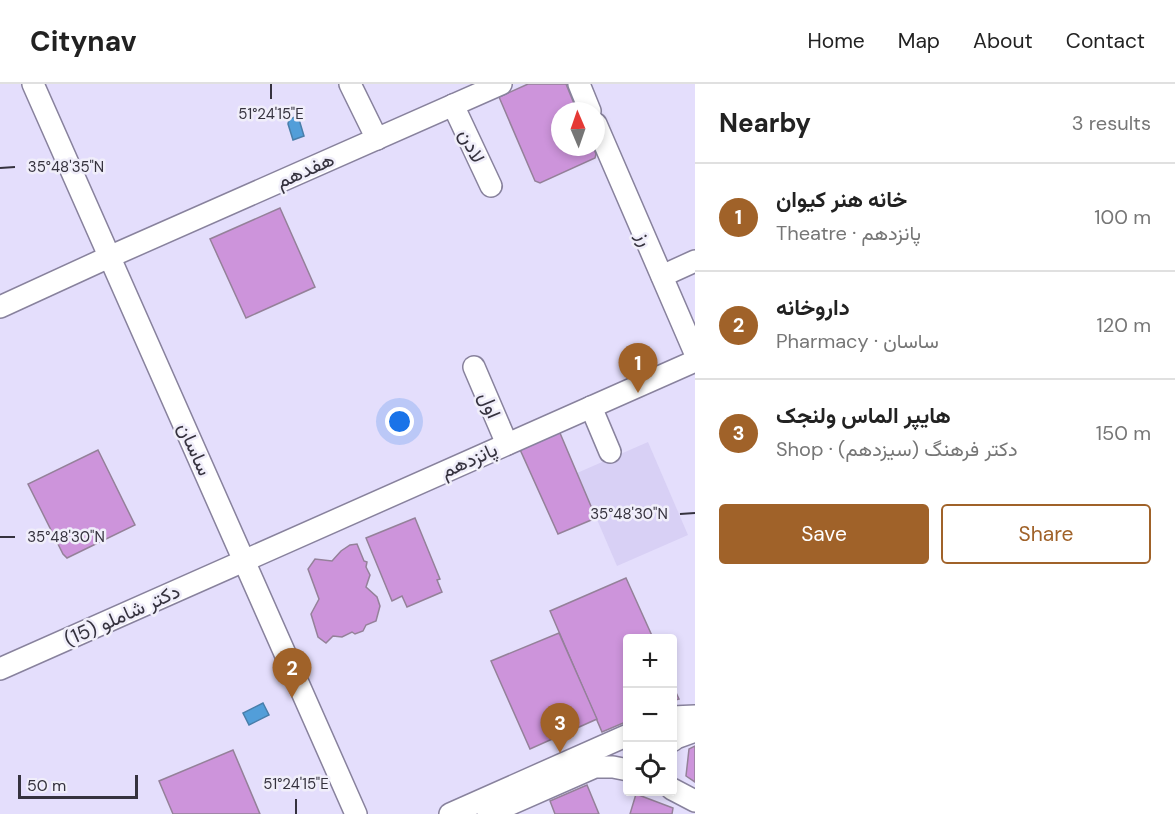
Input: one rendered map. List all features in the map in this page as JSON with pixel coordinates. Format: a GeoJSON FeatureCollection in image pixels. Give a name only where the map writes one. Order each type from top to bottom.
{"type":"FeatureCollection","features":[{"type":"Feature","properties":{"kind":"street","name":"ساسان"},"geometry":{"type":"LineString","coordinates":[[33,84],[356,814]]}},
{"type":"Feature","properties":{"kind":"street"},"geometry":{"type":"LineString","coordinates":[[350,84],[377,139]]}},
{"type":"Feature","properties":{"kind":"street","name":"هفدهم"},"geometry":{"type":"LineString","coordinates":[[0,307],[109,256],[501,84]]}},
{"type":"Feature","properties":{"kind":"street"},"geometry":{"type":"LineString","coordinates":[[579,84],[586,102]]}},
{"type":"Feature","properties":{"kind":"street","name":"لادن"},"geometry":{"type":"LineString","coordinates":[[453,105],[491,186]]}},
{"type":"Feature","properties":{"kind":"street","name":"رز"},"geometry":{"type":"LineString","coordinates":[[605,145],[695,353]]}},
{"type":"Feature","properties":{"kind":"street"},"geometry":{"type":"LineString","coordinates":[[662,276],[695,261]]}},
{"type":"Feature","properties":{"kind":"street","name":"پانزدهم"},"geometry":{"type":"LineString","coordinates":[[244,560],[695,361]]}},
{"type":"Feature","properties":{"kind":"street","name":"اول"},"geometry":{"type":"LineString","coordinates":[[474,367],[507,444]]}},
{"type":"Feature","properties":{"kind":"street"},"geometry":{"type":"LineString","coordinates":[[591,407],[610,452]]}},
{"type":"Feature","properties":{"kind":"street","name":"دکتر شاملو (15)"},"geometry":{"type":"LineString","coordinates":[[0,669],[244,560]]}},
{"type":"Feature","properties":{"kind":"street"},"geometry":{"type":"LineString","coordinates":[[677,717],[695,716]]}},
{"type":"Feature","properties":{"kind":"street"},"geometry":{"type":"LineString","coordinates":[[677,738],[695,731]]}},
{"type":"Feature","properties":{"kind":"street"},"geometry":{"type":"LineString","coordinates":[[450,814],[623,737]]}},
{"type":"Feature","properties":{"kind":"street"},"geometry":{"type":"LineString","coordinates":[[488,814],[595,767],[623,769]]}},
{"type":"Feature","properties":{"kind":"shaded area"},"geometry":{"type":"Polygon","coordinates":[[[648,442],[688,535],[617,566],[577,473],[648,442]]]}},
{"type":"Feature","properties":{"kind":"water"},"geometry":{"type":"Polygon","coordinates":[[[298,116],[304,136],[293,140],[288,124],[289,119],[298,116]]]}},
{"type":"Feature","properties":{"kind":"water"},"geometry":{"type":"Polygon","coordinates":[[[263,703],[269,715],[249,725],[243,713],[263,703]]]}},
{"type":"Feature","properties":{"kind":"building"},"geometry":{"type":"Polygon","coordinates":[[[528,84],[566,84],[573,102],[551,102],[551,156],[596,156],[595,158],[540,183],[535,181],[499,97],[528,84]]]}},
{"type":"Feature","properties":{"kind":"building"},"geometry":{"type":"Polygon","coordinates":[[[280,208],[315,287],[246,318],[210,239],[280,208]]]}},
{"type":"Feature","properties":{"kind":"building"},"geometry":{"type":"Polygon","coordinates":[[[557,426],[596,518],[558,534],[518,445],[557,426]]]}},
{"type":"Feature","properties":{"kind":"building"},"geometry":{"type":"Polygon","coordinates":[[[98,450],[135,525],[67,558],[28,484],[98,450]]]}},
{"type":"Feature","properties":{"kind":"building"},"geometry":{"type":"Polygon","coordinates":[[[415,518],[440,579],[437,580],[442,592],[407,607],[402,596],[392,601],[366,538],[415,518]]]}},
{"type":"Feature","properties":{"kind":"building"},"geometry":{"type":"Polygon","coordinates":[[[357,544],[364,561],[367,562],[366,567],[370,575],[366,587],[377,597],[380,606],[376,621],[366,625],[363,631],[355,634],[352,632],[342,637],[333,636],[326,643],[318,637],[311,614],[319,599],[308,569],[315,559],[332,561],[341,551],[350,545],[357,544]]]}},
{"type":"Feature","properties":{"kind":"building"},"geometry":{"type":"Polygon","coordinates":[[[626,578],[651,634],[623,634],[623,723],[602,732],[550,611],[626,578]]]}},
{"type":"Feature","properties":{"kind":"building"},"geometry":{"type":"Polygon","coordinates":[[[559,633],[597,719],[530,749],[491,661],[559,633]]]}},
{"type":"Feature","properties":{"kind":"building"},"geometry":{"type":"Polygon","coordinates":[[[695,746],[695,782],[686,776],[689,749],[695,746]]]}},
{"type":"Feature","properties":{"kind":"building"},"geometry":{"type":"Polygon","coordinates":[[[233,750],[260,814],[173,814],[159,781],[233,750]]]}},
{"type":"Feature","properties":{"kind":"building"},"geometry":{"type":"Polygon","coordinates":[[[587,785],[599,814],[555,814],[550,801],[587,785]]]}},
{"type":"Feature","properties":{"kind":"building"},"geometry":{"type":"Polygon","coordinates":[[[635,796],[673,808],[672,814],[630,814],[635,796]]]}},
{"type":"Feature","properties":{"kind":"place","name":"خانه هنر کیوان"},"geometry":{"type":"Point","coordinates":[638,393]}},
{"type":"Feature","properties":{"kind":"place","name":"داروخانه"},"geometry":{"type":"Point","coordinates":[292,698]}},
{"type":"Feature","properties":{"kind":"place","name":"هایپر الماس ولنجک"},"geometry":{"type":"Point","coordinates":[560,753]}}]}
